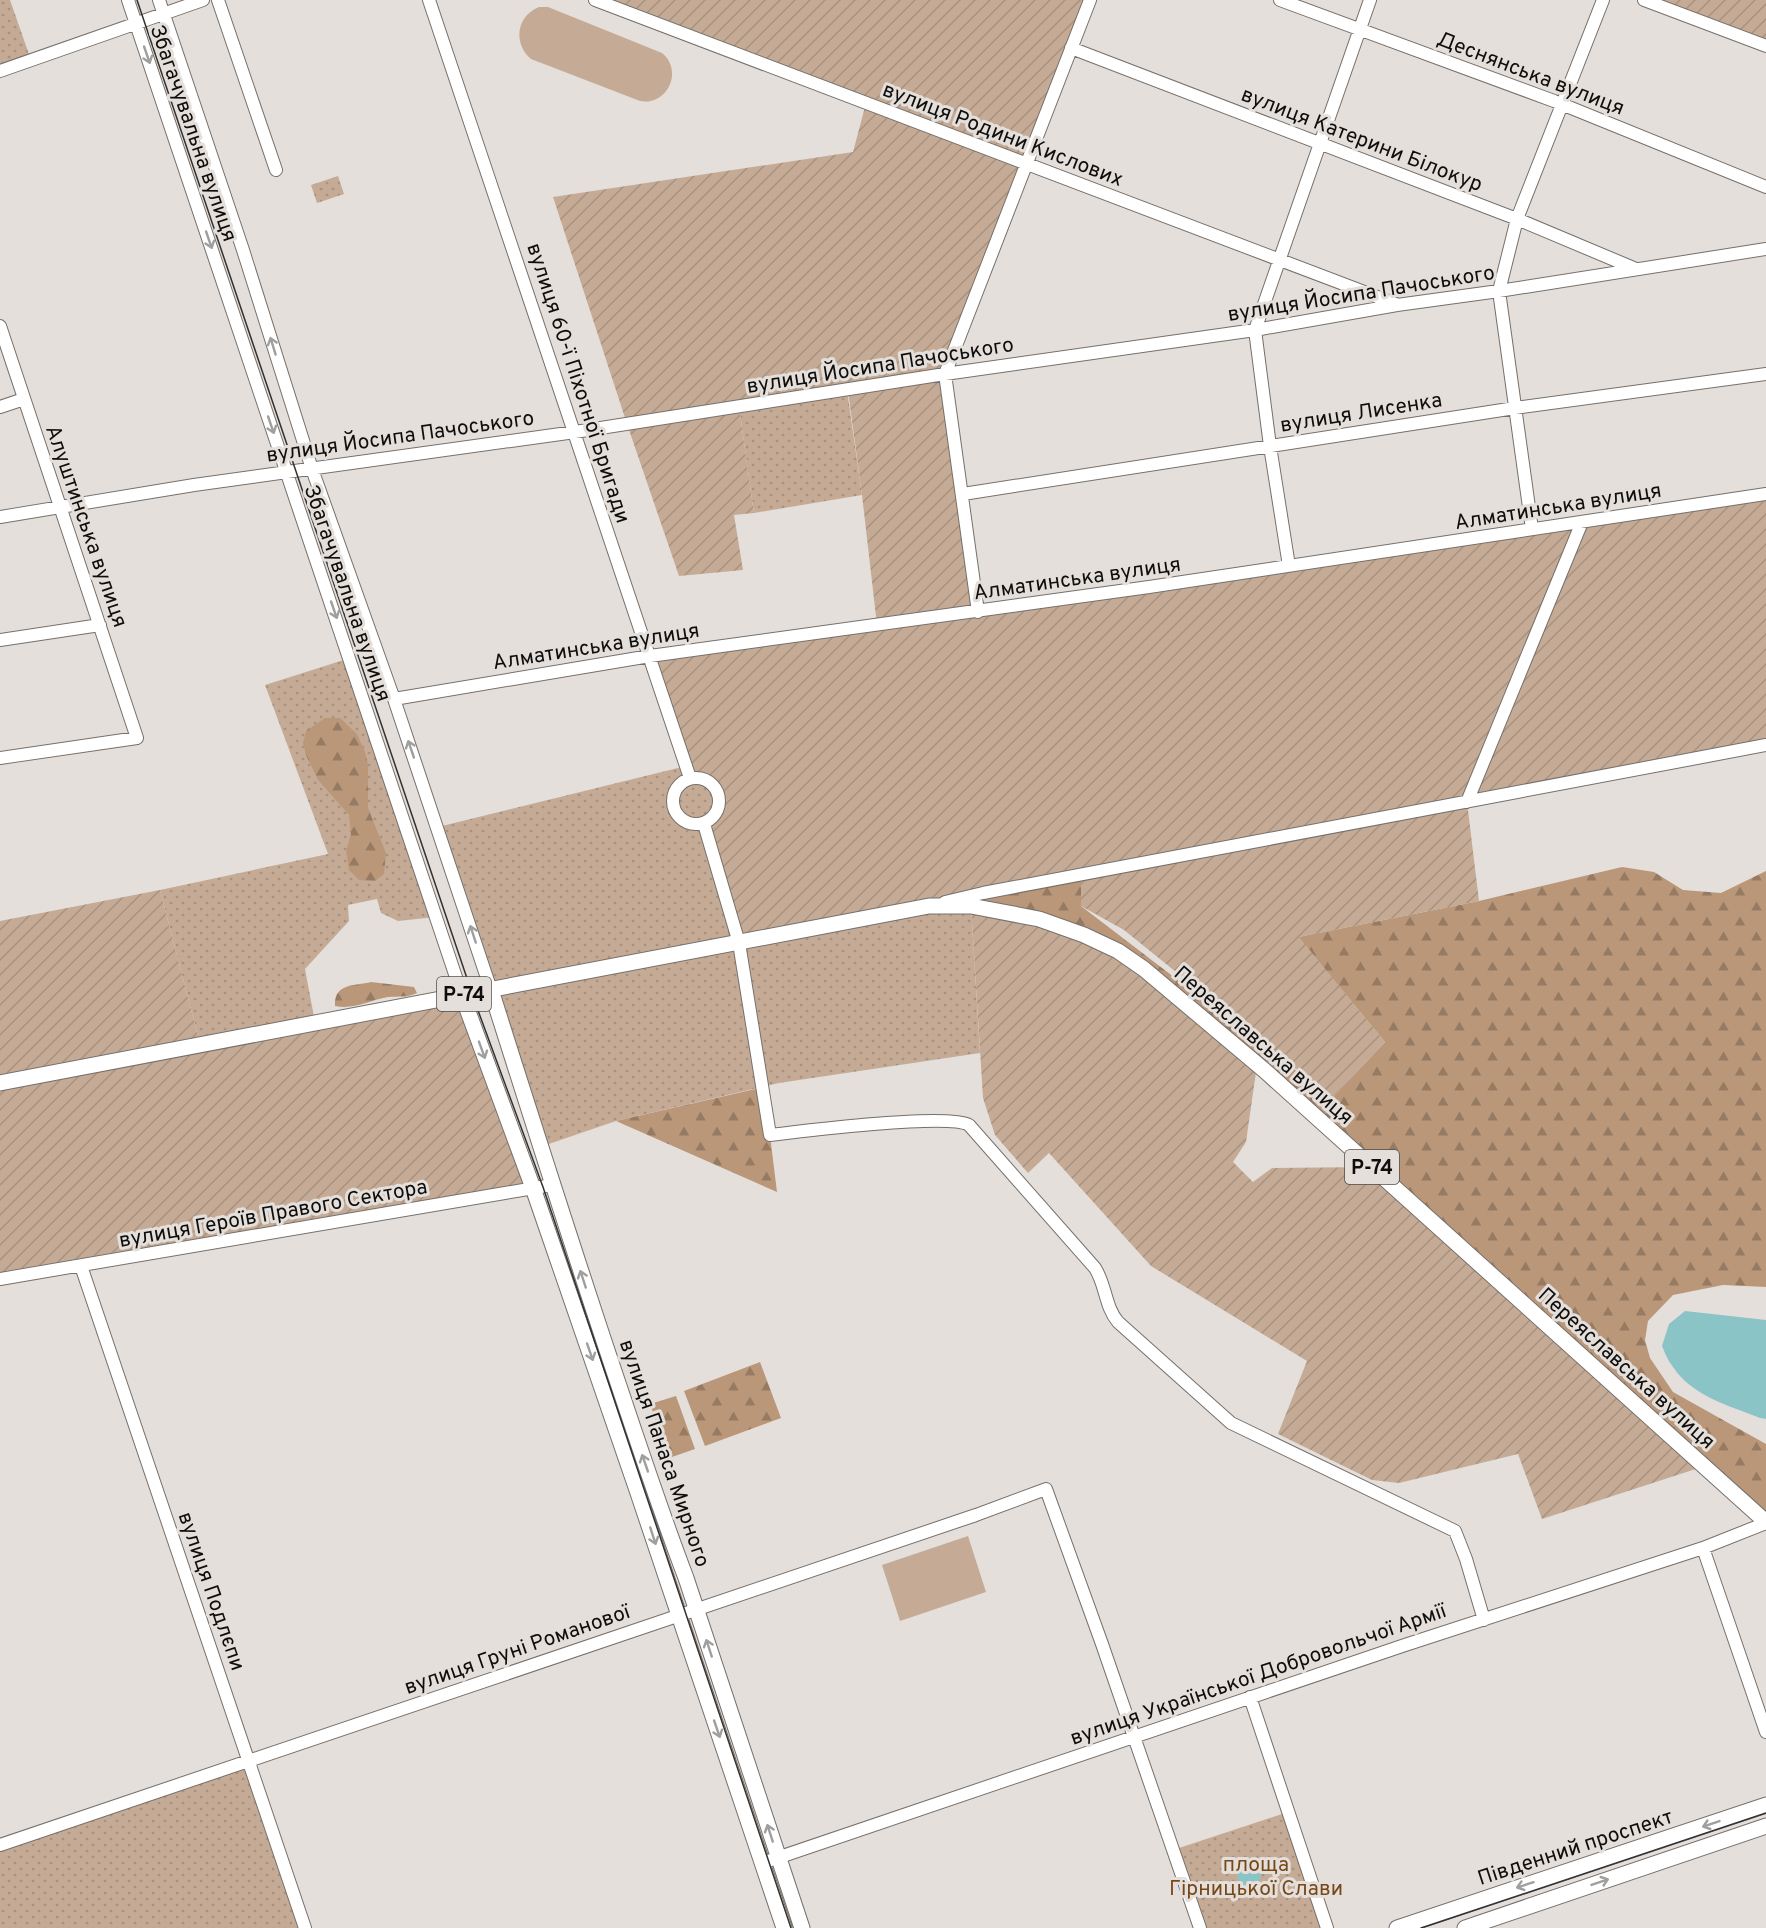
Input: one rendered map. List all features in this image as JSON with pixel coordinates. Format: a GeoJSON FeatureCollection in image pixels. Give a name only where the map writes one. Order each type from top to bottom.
{"type":"FeatureCollection","features":[{"type":"Feature","properties":{"kind":"main road","name":"Р-74"},"geometry":{"type":"LineString","coordinates":[[0,1083],[929,906]]}},
{"type":"Feature","properties":{"kind":"main road","name":"Переяславська вулиця"},"geometry":{"type":"LineString","coordinates":[[929,906],[971,906],[1039,919],[1118,951],[1144,969],[1264,1070],[1766,1522]]}},
{"type":"Feature","properties":{"kind":"main road","name":"вулиця Панаса Мирного"},"geometry":{"type":"LineString","coordinates":[[491,990],[552,1185],[802,1928]]}},
{"type":"Feature","properties":{"kind":"main road","name":"вулиця Панаса Мирного"},"geometry":{"type":"LineString","coordinates":[[462,994],[533,1188],[784,1928]]}},
{"type":"Feature","properties":{"kind":"main road","name":"Південний проспект"},"geometry":{"type":"LineString","coordinates":[[1396,1928],[1766,1805]]}},
{"type":"Feature","properties":{"kind":"main road","name":"Південний проспект"},"geometry":{"type":"LineString","coordinates":[[1465,1928],[1766,1826]]}},
{"type":"Feature","properties":{"kind":"street","name":"Збагачувальна вулиця"},"geometry":{"type":"LineString","coordinates":[[128,0],[462,994]]}},
{"type":"Feature","properties":{"kind":"street","name":"Збагачувальна вулиця"},"geometry":{"type":"LineString","coordinates":[[159,0],[243,250],[312,469],[394,699],[491,990]]}},
{"type":"Feature","properties":{"kind":"street"},"geometry":{"type":"LineString","coordinates":[[0,71],[203,0]]}},
{"type":"Feature","properties":{"kind":"street"},"geometry":{"type":"LineString","coordinates":[[218,0],[276,170]]}},
{"type":"Feature","properties":{"kind":"street","name":"вулиця 60-ї Піхотної Бригади"},"geometry":{"type":"LineString","coordinates":[[429,0],[690,778]]}},
{"type":"Feature","properties":{"kind":"street","name":"вулиця Родини Кислових"},"geometry":{"type":"LineString","coordinates":[[595,0],[1397,305]]}},
{"type":"Feature","properties":{"kind":"street"},"geometry":{"type":"LineString","coordinates":[[978,612],[945,374],[1090,0]]}},
{"type":"Feature","properties":{"kind":"street","name":"Деснянська вулиця"},"geometry":{"type":"LineString","coordinates":[[1280,0],[1562,104],[1766,188]]}},
{"type":"Feature","properties":{"kind":"street"},"geometry":{"type":"LineString","coordinates":[[1289,566],[1255,330],[1318,143],[1370,0]]}},
{"type":"Feature","properties":{"kind":"street"},"geometry":{"type":"LineString","coordinates":[[1532,529],[1499,291],[1517,219],[1603,0]]}},
{"type":"Feature","properties":{"kind":"street"},"geometry":{"type":"LineString","coordinates":[[1644,0],[1766,46]]}},
{"type":"Feature","properties":{"kind":"street","name":"вулиця Катерини Білокур"},"geometry":{"type":"LineString","coordinates":[[1071,48],[1517,219],[1637,269]]}},
{"type":"Feature","properties":{"kind":"street","name":"вулиця Йосипа Пачоського"},"geometry":{"type":"LineString","coordinates":[[0,517],[194,485],[574,432],[945,374],[1255,330],[1397,305],[1766,249]]}},
{"type":"Feature","properties":{"kind":"street","name":"Алуштинська вулиця"},"geometry":{"type":"LineString","coordinates":[[0,326],[137,738],[0,758]]}},
{"type":"Feature","properties":{"kind":"street","name":"вулиця Лисенка"},"geometry":{"type":"LineString","coordinates":[[963,494],[1515,408],[1766,374]]}},
{"type":"Feature","properties":{"kind":"street"},"geometry":{"type":"LineString","coordinates":[[0,406],[24,399]]}},
{"type":"Feature","properties":{"kind":"street","name":"Алматинська вулиця"},"geometry":{"type":"LineString","coordinates":[[394,699],[650,656],[978,612],[1766,494]]}},
{"type":"Feature","properties":{"kind":"street"},"geometry":{"type":"LineString","coordinates":[[1467,802],[1581,522]]}},
{"type":"Feature","properties":{"kind":"street"},"geometry":{"type":"LineString","coordinates":[[0,640],[100,625]]}},
{"type":"Feature","properties":{"kind":"street"},"geometry":{"type":"LineString","coordinates":[[929,906],[983,892],[1766,745]]}},
{"type":"Feature","properties":{"kind":"street"},"geometry":{"type":"LineString","coordinates":[[690,778],[700,778],[711,783],[719,796],[720,804],[716,813],[704,824],[687,823],[677,815],[674,808],[673,800],[676,789],[683,781],[690,778]]}},
{"type":"Feature","properties":{"kind":"street"},"geometry":{"type":"LineString","coordinates":[[704,824],[740,943],[770,1135],[895,1123],[965,1122],[1095,1268],[1104,1287],[1112,1316],[1232,1423],[1455,1531],[1484,1620]]}},
{"type":"Feature","properties":{"kind":"street","name":"вулиця Героїв Правого Сектора"},"geometry":{"type":"LineString","coordinates":[[0,1280],[552,1185]]}},
{"type":"Feature","properties":{"kind":"street","name":"вулиця Подлєпи"},"geometry":{"type":"LineString","coordinates":[[81,1266],[305,1928]]}},
{"type":"Feature","properties":{"kind":"street","name":"вулиця Груні Романової"},"geometry":{"type":"LineString","coordinates":[[0,1845],[1046,1490],[1134,1737]]}},
{"type":"Feature","properties":{"kind":"street","name":"вулиця Української Добровольчої Армії"},"geometry":{"type":"LineString","coordinates":[[762,1863],[1250,1697],[1703,1548],[1766,1522]]}},
{"type":"Feature","properties":{"kind":"street"},"geometry":{"type":"LineString","coordinates":[[1703,1548],[1766,1732]]}},
{"type":"Feature","properties":{"kind":"street"},"geometry":{"type":"LineString","coordinates":[[1250,1697],[1328,1928]]}},
{"type":"Feature","properties":{"kind":"street"},"geometry":{"type":"LineString","coordinates":[[1134,1737],[1200,1928]]}},
{"type":"Feature","properties":{"kind":"green space"},"geometry":{"type":"Polygon","coordinates":[[[0,0],[10,0],[31,60],[0,71],[0,0]]]}},
{"type":"Feature","properties":{"kind":"green space"},"geometry":{"type":"Polygon","coordinates":[[[595,0],[1090,0],[945,374],[978,612],[1766,494],[1766,745],[1467,802],[1479,901],[1299,937],[1385,1042],[1332,1098],[1124,930],[1081,906],[1081,875],[739,943],[704,824],[717,812],[719,797],[711,784],[695,778],[650,656],[877,625],[848,391],[739,407],[754,513],[734,515],[743,570],[679,576],[553,197],[853,152],[866,103],[595,0]]]}},
{"type":"Feature","properties":{"kind":"green space"},"geometry":{"type":"Polygon","coordinates":[[[1644,0],[1766,0],[1766,46],[1644,0]]]}},
{"type":"Feature","properties":{"kind":"green space"},"geometry":{"type":"Polygon","coordinates":[[[539,7],[548,7],[662,53],[672,69],[672,77],[665,93],[650,101],[640,101],[531,59],[521,46],[520,31],[526,17],[539,7]]]}},
{"type":"Feature","properties":{"kind":"green space"},"geometry":{"type":"Polygon","coordinates":[[[338,176],[344,194],[317,203],[311,185],[338,176]]]}},
{"type":"Feature","properties":{"kind":"green space"},"geometry":{"type":"Polygon","coordinates":[[[847,390],[862,495],[754,513],[739,407],[847,390]]]}},
{"type":"Feature","properties":{"kind":"green space"},"geometry":{"type":"Polygon","coordinates":[[[350,658],[436,917],[398,921],[381,913],[377,899],[348,905],[349,921],[305,969],[315,1022],[200,1044],[160,890],[328,854],[265,685],[350,658]]]}},
{"type":"Feature","properties":{"kind":"green space"},"geometry":{"type":"Polygon","coordinates":[[[325,718],[340,718],[357,734],[365,752],[368,764],[368,808],[386,853],[384,874],[375,881],[359,880],[349,870],[346,851],[351,834],[349,815],[318,780],[306,755],[303,743],[306,731],[325,718]]]}},
{"type":"Feature","properties":{"kind":"green space"},"geometry":{"type":"Polygon","coordinates":[[[686,766],[695,778],[710,783],[718,794],[718,808],[709,821],[971,906],[980,1053],[779,1083],[616,1121],[540,1147],[438,827],[686,766]]]}},
{"type":"Feature","properties":{"kind":"green space"},"geometry":{"type":"Polygon","coordinates":[[[1622,867],[1654,872],[1683,890],[1721,893],[1766,871],[1766,1287],[1723,1285],[1673,1295],[1648,1321],[1645,1340],[1650,1358],[1673,1392],[1766,1444],[1766,1522],[1264,1070],[971,906],[983,893],[1081,874],[1081,906],[1332,1098],[1385,1042],[1298,937],[1479,901],[1622,867]]]}},
{"type":"Feature","properties":{"kind":"green space"},"geometry":{"type":"Polygon","coordinates":[[[160,890],[200,1044],[462,995],[533,1188],[0,1279],[0,921],[160,890]]]}},
{"type":"Feature","properties":{"kind":"green space"},"geometry":{"type":"Polygon","coordinates":[[[971,906],[1039,919],[1118,951],[1257,1065],[1246,1142],[1233,1162],[1253,1182],[1272,1168],[1371,1167],[1705,1466],[1542,1519],[1518,1454],[1399,1483],[1372,1480],[1278,1434],[1307,1361],[1151,1266],[1049,1153],[1028,1173],[995,1135],[983,1098],[971,906]]]}},
{"type":"Feature","properties":{"kind":"green space"},"geometry":{"type":"Polygon","coordinates":[[[371,982],[414,987],[417,993],[388,997],[355,1006],[335,1006],[341,989],[371,982]]]}},
{"type":"Feature","properties":{"kind":"green space"},"geometry":{"type":"Polygon","coordinates":[[[764,1087],[777,1192],[616,1121],[764,1087]]]}},
{"type":"Feature","properties":{"kind":"green space"},"geometry":{"type":"Polygon","coordinates":[[[760,1362],[781,1418],[705,1446],[684,1391],[760,1362]]]}},
{"type":"Feature","properties":{"kind":"green space"},"geometry":{"type":"Polygon","coordinates":[[[676,1396],[695,1449],[669,1458],[650,1404],[676,1396]]]}},
{"type":"Feature","properties":{"kind":"green space"},"geometry":{"type":"Polygon","coordinates":[[[968,1536],[986,1592],[900,1621],[882,1565],[968,1536]]]}},
{"type":"Feature","properties":{"kind":"green space"},"geometry":{"type":"Polygon","coordinates":[[[249,1760],[305,1928],[0,1928],[0,1845],[249,1760]]]}},
{"type":"Feature","properties":{"kind":"green space","name":"площа Гірницької Слави"},"geometry":{"type":"Polygon","coordinates":[[[1288,1812],[1327,1928],[1200,1928],[1173,1850],[1288,1812]]]}},
{"type":"Feature","properties":{"kind":"water"},"geometry":{"type":"Polygon","coordinates":[[[1685,1311],[1766,1320],[1766,1419],[1701,1393],[1690,1386],[1671,1365],[1662,1346],[1669,1324],[1685,1311]]]}},
{"type":"Feature","properties":{"kind":"water"},"geometry":{"type":"Polygon","coordinates":[[[1249,1862],[1254,1863],[1260,1869],[1260,1879],[1254,1885],[1249,1886],[1244,1885],[1238,1879],[1237,1874],[1238,1869],[1244,1863],[1249,1862]]]}},
{"type":"Feature","properties":{"kind":"tram line"},"geometry":{"type":"LineString","coordinates":[[137,0],[476,1005],[543,1187],[791,1928]]}},
{"type":"Feature","properties":{"kind":"tram line"},"geometry":{"type":"LineString","coordinates":[[1421,1928],[1766,1813]]}}]}
